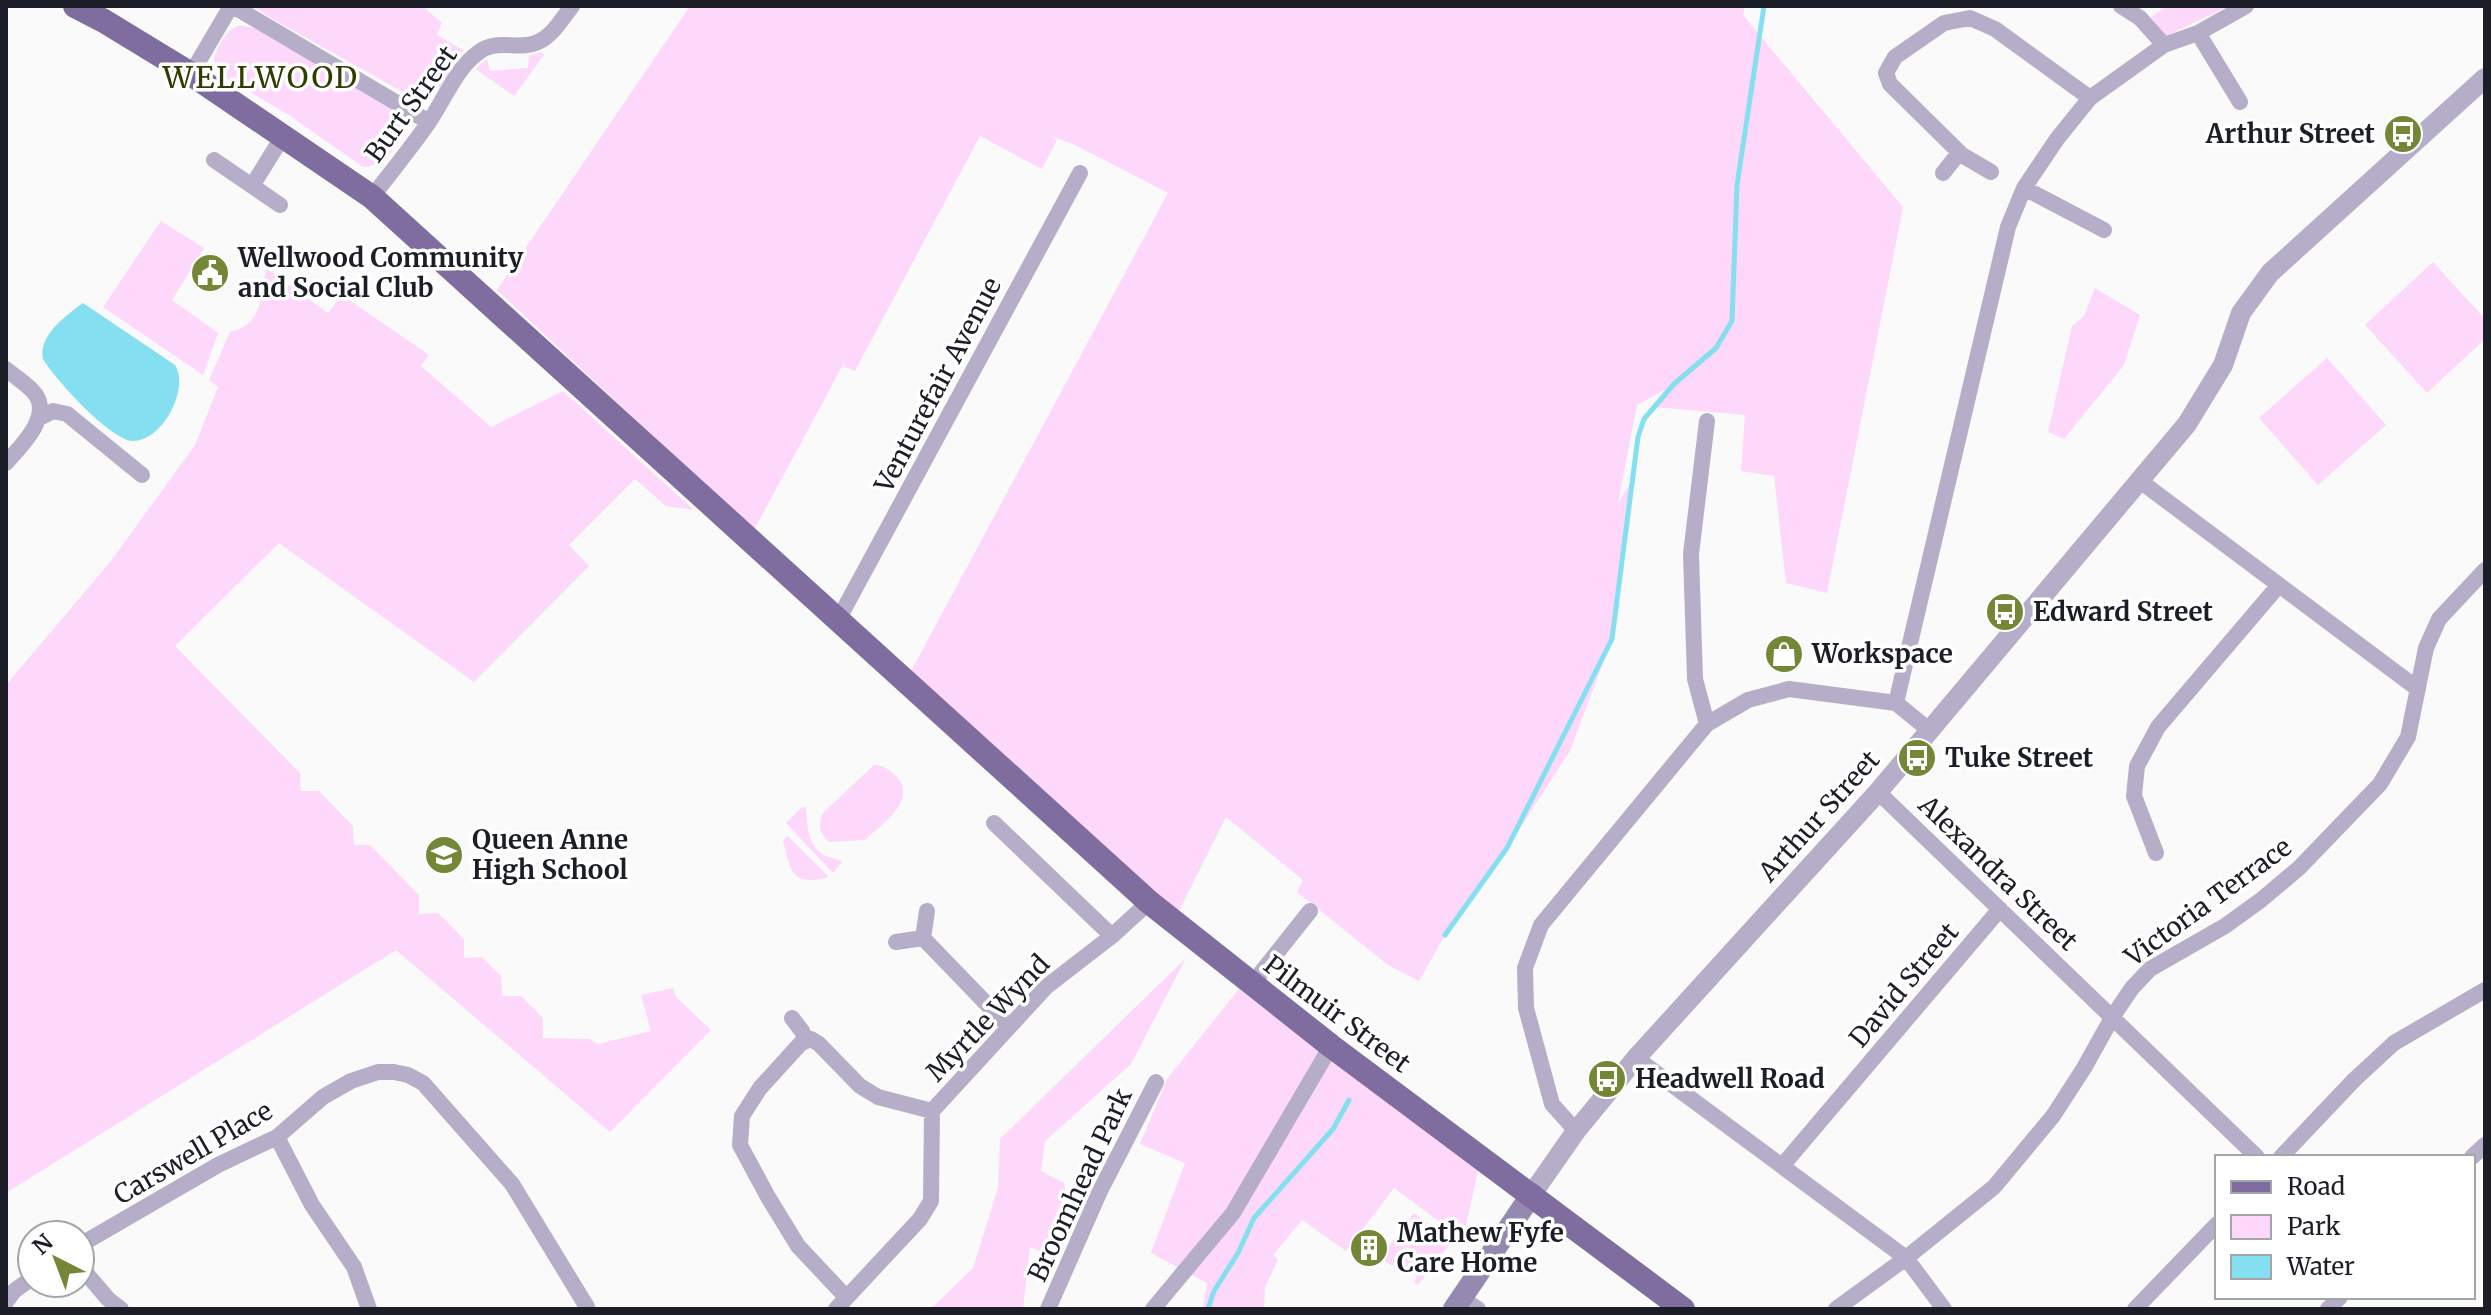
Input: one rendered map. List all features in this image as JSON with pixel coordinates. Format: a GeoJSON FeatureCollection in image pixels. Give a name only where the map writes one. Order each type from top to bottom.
{"type":"FeatureCollection","features":[{"type":"Feature","properties":{"kind":"main road","name":"Pilmuir Street"},"geometry":{"type":"LineString","coordinates":[[75,6],[191,74],[372,197],[1149,902],[1331,1046],[1683,1309]]}},
{"type":"Feature","properties":{"kind":"main road"},"geometry":{"type":"LineString","coordinates":[[1464,1305],[1532,1194]]}},
{"type":"Feature","properties":{"kind":"street"},"geometry":{"type":"LineString","coordinates":[[191,74],[232,6],[429,122]]}},
{"type":"Feature","properties":{"kind":"street","name":"Burt Street"},"geometry":{"type":"LineString","coordinates":[[372,197],[429,122],[465,65],[478,52],[495,45],[537,43],[552,33],[572,6]]}},
{"type":"Feature","properties":{"kind":"street"},"geometry":{"type":"LineString","coordinates":[[2121,6],[2140,18],[2164,45]]}},
{"type":"Feature","properties":{"kind":"street"},"geometry":{"type":"LineString","coordinates":[[1896,703],[2008,227],[2024,188],[2090,98],[2164,45],[2198,33],[2246,6]]}},
{"type":"Feature","properties":{"kind":"street"},"geometry":{"type":"LineString","coordinates":[[1991,172],[1959,153],[1890,84],[1886,73],[1895,57],[1944,23],[1970,18],[1995,29],[2090,98]]}},
{"type":"Feature","properties":{"kind":"street"},"geometry":{"type":"LineString","coordinates":[[2198,33],[2240,102]]}},
{"type":"Feature","properties":{"kind":"street","name":"Arthur Street"},"geometry":{"type":"LineString","coordinates":[[1532,1194],[1576,1131],[1636,1058],[1878,792],[2199,409],[2223,365],[2241,313],[2270,273],[2485,78]]}},
{"type":"Feature","properties":{"kind":"street"},"geometry":{"type":"LineString","coordinates":[[252,186],[283,136]]}},
{"type":"Feature","properties":{"kind":"street"},"geometry":{"type":"LineString","coordinates":[[1943,173],[1959,153]]}},
{"type":"Feature","properties":{"kind":"street"},"geometry":{"type":"LineString","coordinates":[[214,160],[280,205]]}},
{"type":"Feature","properties":{"kind":"street","name":"Venturefair Avenue"},"geometry":{"type":"LineString","coordinates":[[838,620],[1080,173]]}},
{"type":"Feature","properties":{"kind":"street"},"geometry":{"type":"LineString","coordinates":[[2024,188],[2104,230]]}},
{"type":"Feature","properties":{"kind":"street"},"geometry":{"type":"LineString","coordinates":[[6,369],[34,393],[40,404],[39,418],[6,463]]}},
{"type":"Feature","properties":{"kind":"street"},"geometry":{"type":"LineString","coordinates":[[39,418],[53,411],[67,414],[142,475]]}},
{"type":"Feature","properties":{"kind":"street"},"geometry":{"type":"LineString","coordinates":[[1707,421],[1691,554],[1695,679],[1707,724]]}},
{"type":"Feature","properties":{"kind":"street"},"geometry":{"type":"LineString","coordinates":[[2140,481],[2418,689]]}},
{"type":"Feature","properties":{"kind":"street","name":"Victoria Terrace"},"geometry":{"type":"LineString","coordinates":[[1836,1309],[1906,1258],[1994,1187],[2053,1116],[2113,1016],[2150,969],[2225,926],[2261,900],[2299,868],[2380,784],[2408,737],[2426,648],[2439,619],[2485,570]]}},
{"type":"Feature","properties":{"kind":"street"},"geometry":{"type":"LineString","coordinates":[[2156,853],[2134,796],[2137,766],[2158,727],[2279,585]]}},
{"type":"Feature","properties":{"kind":"street"},"geometry":{"type":"LineString","coordinates":[[1576,1131],[1552,1104],[1526,1008],[1525,968],[1541,925],[1707,724],[1748,700],[1789,689],[1896,703],[1929,730]]}},
{"type":"Feature","properties":{"kind":"street","name":"Alexandra Street"},"geometry":{"type":"LineString","coordinates":[[1878,792],[2255,1155]]}},
{"type":"Feature","properties":{"kind":"street"},"geometry":{"type":"LineString","coordinates":[[994,823],[1112,936]]}},
{"type":"Feature","properties":{"kind":"street","name":"Myrtle Wynd"},"geometry":{"type":"LineString","coordinates":[[841,1303],[920,1219],[931,1201],[932,1111],[1046,987],[1112,936],[1149,902]]}},
{"type":"Feature","properties":{"kind":"street","name":"David Street"},"geometry":{"type":"LineString","coordinates":[[1782,1166],[2000,909]]}},
{"type":"Feature","properties":{"kind":"street"},"geometry":{"type":"LineString","coordinates":[[923,938],[927,911]]}},
{"type":"Feature","properties":{"kind":"street"},"geometry":{"type":"LineString","coordinates":[[1252,984],[1310,911]]}},
{"type":"Feature","properties":{"kind":"street"},"geometry":{"type":"LineString","coordinates":[[896,942],[923,938]]}},
{"type":"Feature","properties":{"kind":"street"},"geometry":{"type":"LineString","coordinates":[[923,938],[1008,1026]]}},
{"type":"Feature","properties":{"kind":"street"},"geometry":{"type":"LineString","coordinates":[[2283,1155],[2394,1043],[2485,990]]}},
{"type":"Feature","properties":{"kind":"street"},"geometry":{"type":"LineString","coordinates":[[792,1018],[806,1041]]}},
{"type":"Feature","properties":{"kind":"street"},"geometry":{"type":"LineString","coordinates":[[841,1303],[798,1246],[740,1145],[742,1116],[760,1088],[801,1043],[811,1039],[860,1086],[878,1097],[932,1111]]}},
{"type":"Feature","properties":{"kind":"street"},"geometry":{"type":"LineString","coordinates":[[1153,1309],[1233,1213],[1331,1046]]}},
{"type":"Feature","properties":{"kind":"street"},"geometry":{"type":"LineString","coordinates":[[1636,1058],[1906,1258],[1944,1309]]}},
{"type":"Feature","properties":{"kind":"street","name":"Carswell Place"},"geometry":{"type":"LineString","coordinates":[[96,1236],[218,1165],[277,1137],[323,1097],[351,1081],[378,1072],[394,1072],[423,1083],[512,1184],[587,1307]]}},
{"type":"Feature","properties":{"kind":"street","name":"Broomhead Park"},"geometry":{"type":"LineString","coordinates":[[1048,1309],[1100,1191],[1156,1082]]}},
{"type":"Feature","properties":{"kind":"street"},"geometry":{"type":"LineString","coordinates":[[277,1137],[312,1205],[354,1267],[369,1309]]}},
{"type":"Feature","properties":{"kind":"street"},"geometry":{"type":"LineString","coordinates":[[2135,1309],[2215,1226]]}},
{"type":"Feature","properties":{"kind":"street"},"geometry":{"type":"LineString","coordinates":[[96,1285],[121,1309]]}},
{"type":"Feature","properties":{"kind":"green space"},"geometry":{"type":"Polygon","coordinates":[[[255,6],[422,6],[442,23],[437,35],[463,50],[438,89],[424,98],[415,99],[255,6]]]}},
{"type":"Feature","properties":{"kind":"green space"},"geometry":{"type":"Polygon","coordinates":[[[690,6],[1745,6],[1743,15],[1903,207],[1827,593],[1786,583],[1774,476],[1741,471],[1745,415],[1655,407],[1672,386],[1637,405],[1618,503],[1633,479],[1612,639],[1570,751],[1445,935],[1419,981],[1388,965],[1297,892],[1303,880],[1226,817],[1178,913],[909,675],[1168,193],[1075,145],[1051,136],[1057,140],[1042,169],[980,136],[855,371],[845,367],[844,363],[754,530],[497,290],[690,6]]]}},
{"type":"Feature","properties":{"kind":"green space"},"geometry":{"type":"Polygon","coordinates":[[[2167,6],[2229,6],[2163,35],[2151,17],[2167,6]]]}},
{"type":"Feature","properties":{"kind":"green space"},"geometry":{"type":"Polygon","coordinates":[[[240,25],[258,29],[400,113],[406,127],[395,148],[378,163],[363,167],[289,115],[226,78],[215,66],[214,58],[224,38],[240,25]]]}},
{"type":"Feature","properties":{"kind":"green space"},"geometry":{"type":"Polygon","coordinates":[[[542,52],[544,55],[514,96],[476,69],[487,59],[490,71],[528,68],[529,56],[542,52]]]}},
{"type":"Feature","properties":{"kind":"green space"},"geometry":{"type":"Polygon","coordinates":[[[161,221],[204,248],[172,300],[218,333],[203,375],[103,307],[161,221]]]}},
{"type":"Feature","properties":{"kind":"green space"},"geometry":{"type":"Polygon","coordinates":[[[2433,262],[2485,319],[2485,339],[2427,393],[2365,325],[2433,262]]]}},
{"type":"Feature","properties":{"kind":"green space"},"geometry":{"type":"Polygon","coordinates":[[[266,268],[328,313],[342,295],[429,355],[421,366],[491,427],[563,391],[694,510],[666,506],[635,479],[569,545],[589,566],[474,682],[279,543],[175,646],[300,773],[301,791],[319,791],[353,826],[354,845],[370,845],[419,895],[419,914],[438,913],[464,939],[464,958],[482,957],[501,976],[502,996],[521,996],[543,1018],[543,1038],[589,1039],[598,1044],[651,1031],[641,995],[673,988],[676,997],[711,1030],[610,1132],[396,950],[6,1193],[6,685],[111,561],[195,445],[218,387],[209,380],[230,332],[249,323],[255,316],[266,268]]]}},
{"type":"Feature","properties":{"kind":"green space"},"geometry":{"type":"Polygon","coordinates":[[[2095,288],[2140,315],[2124,365],[2064,439],[2048,432],[2072,326],[2084,316],[2095,288]]]}},
{"type":"Feature","properties":{"kind":"green space"},"geometry":{"type":"Polygon","coordinates":[[[2327,358],[2386,425],[2318,485],[2259,418],[2327,358]]]}},
{"type":"Feature","properties":{"kind":"green space"},"geometry":{"type":"Polygon","coordinates":[[[874,765],[884,767],[897,777],[903,795],[900,804],[865,840],[829,842],[820,829],[823,813],[874,765]]]}},
{"type":"Feature","properties":{"kind":"green space"},"geometry":{"type":"Polygon","coordinates":[[[806,807],[809,834],[814,846],[824,855],[842,862],[833,873],[786,823],[806,807]]]}},
{"type":"Feature","properties":{"kind":"green space"},"geometry":{"type":"Polygon","coordinates":[[[788,836],[829,877],[807,880],[795,874],[783,840],[788,836]]]}},
{"type":"Feature","properties":{"kind":"green space"},"geometry":{"type":"Polygon","coordinates":[[[1186,958],[1131,1064],[1045,1141],[1041,1171],[1064,1183],[1066,1194],[1048,1232],[1059,1236],[1050,1256],[1030,1247],[1023,1309],[931,1309],[973,1268],[998,1188],[1000,1139],[1186,958]]]}},
{"type":"Feature","properties":{"kind":"green space"},"geometry":{"type":"Polygon","coordinates":[[[1239,989],[1478,1171],[1463,1239],[1394,1188],[1346,1251],[1302,1220],[1273,1255],[1278,1260],[1265,1287],[1264,1309],[1203,1309],[1207,1283],[1151,1253],[1185,1163],[1140,1144],[1167,1079],[1239,989]]]}},
{"type":"Feature","properties":{"kind":"green space"},"geometry":{"type":"Polygon","coordinates":[[[1414,1213],[1452,1241],[1418,1285],[1414,1282],[1417,1277],[1396,1261],[1392,1266],[1380,1257],[1414,1213]]]}},
{"type":"Feature","properties":{"kind":"water"},"geometry":{"type":"Polygon","coordinates":[[[83,303],[175,365],[179,375],[176,400],[163,424],[144,439],[133,441],[111,431],[71,393],[43,359],[49,334],[83,303]]]}},
{"type":"Feature","properties":{"kind":"waterway"},"geometry":{"type":"LineString","coordinates":[[1445,935],[1507,848],[1612,639],[1638,437],[1644,419],[1674,384],[1716,348],[1732,321],[1737,185],[1764,6]]}},
{"type":"Feature","properties":{"kind":"waterway"},"geometry":{"type":"LineString","coordinates":[[1208,1309],[1214,1291],[1238,1253],[1254,1218],[1333,1129],[1349,1100]]}},
{"type":"Feature","properties":{"kind":"place","name":"Arthur Street"},"geometry":{"type":"Point","coordinates":[2403,134]}},
{"type":"Feature","properties":{"kind":"place","name":"Wellwood Community and Social Club"},"geometry":{"type":"Point","coordinates":[210,273]}},
{"type":"Feature","properties":{"kind":"place","name":"Edward Street"},"geometry":{"type":"Point","coordinates":[2005,612]}},
{"type":"Feature","properties":{"kind":"place","name":"Workspace"},"geometry":{"type":"Point","coordinates":[1784,654]}},
{"type":"Feature","properties":{"kind":"place","name":"Tuke Street"},"geometry":{"type":"Point","coordinates":[1917,758]}},
{"type":"Feature","properties":{"kind":"place","name":"Queen Anne High School"},"geometry":{"type":"Point","coordinates":[444,855]}},
{"type":"Feature","properties":{"kind":"place","name":"Headwell Road"},"geometry":{"type":"Point","coordinates":[1607,1079]}},
{"type":"Feature","properties":{"kind":"place","name":"Mathew Fyfe Care Home"},"geometry":{"type":"Point","coordinates":[1369,1248]}},
{"type":"Feature","properties":{"kind":"district","name":"WELLWOOD"},"geometry":{"type":"Point","coordinates":[261,78]}}]}
